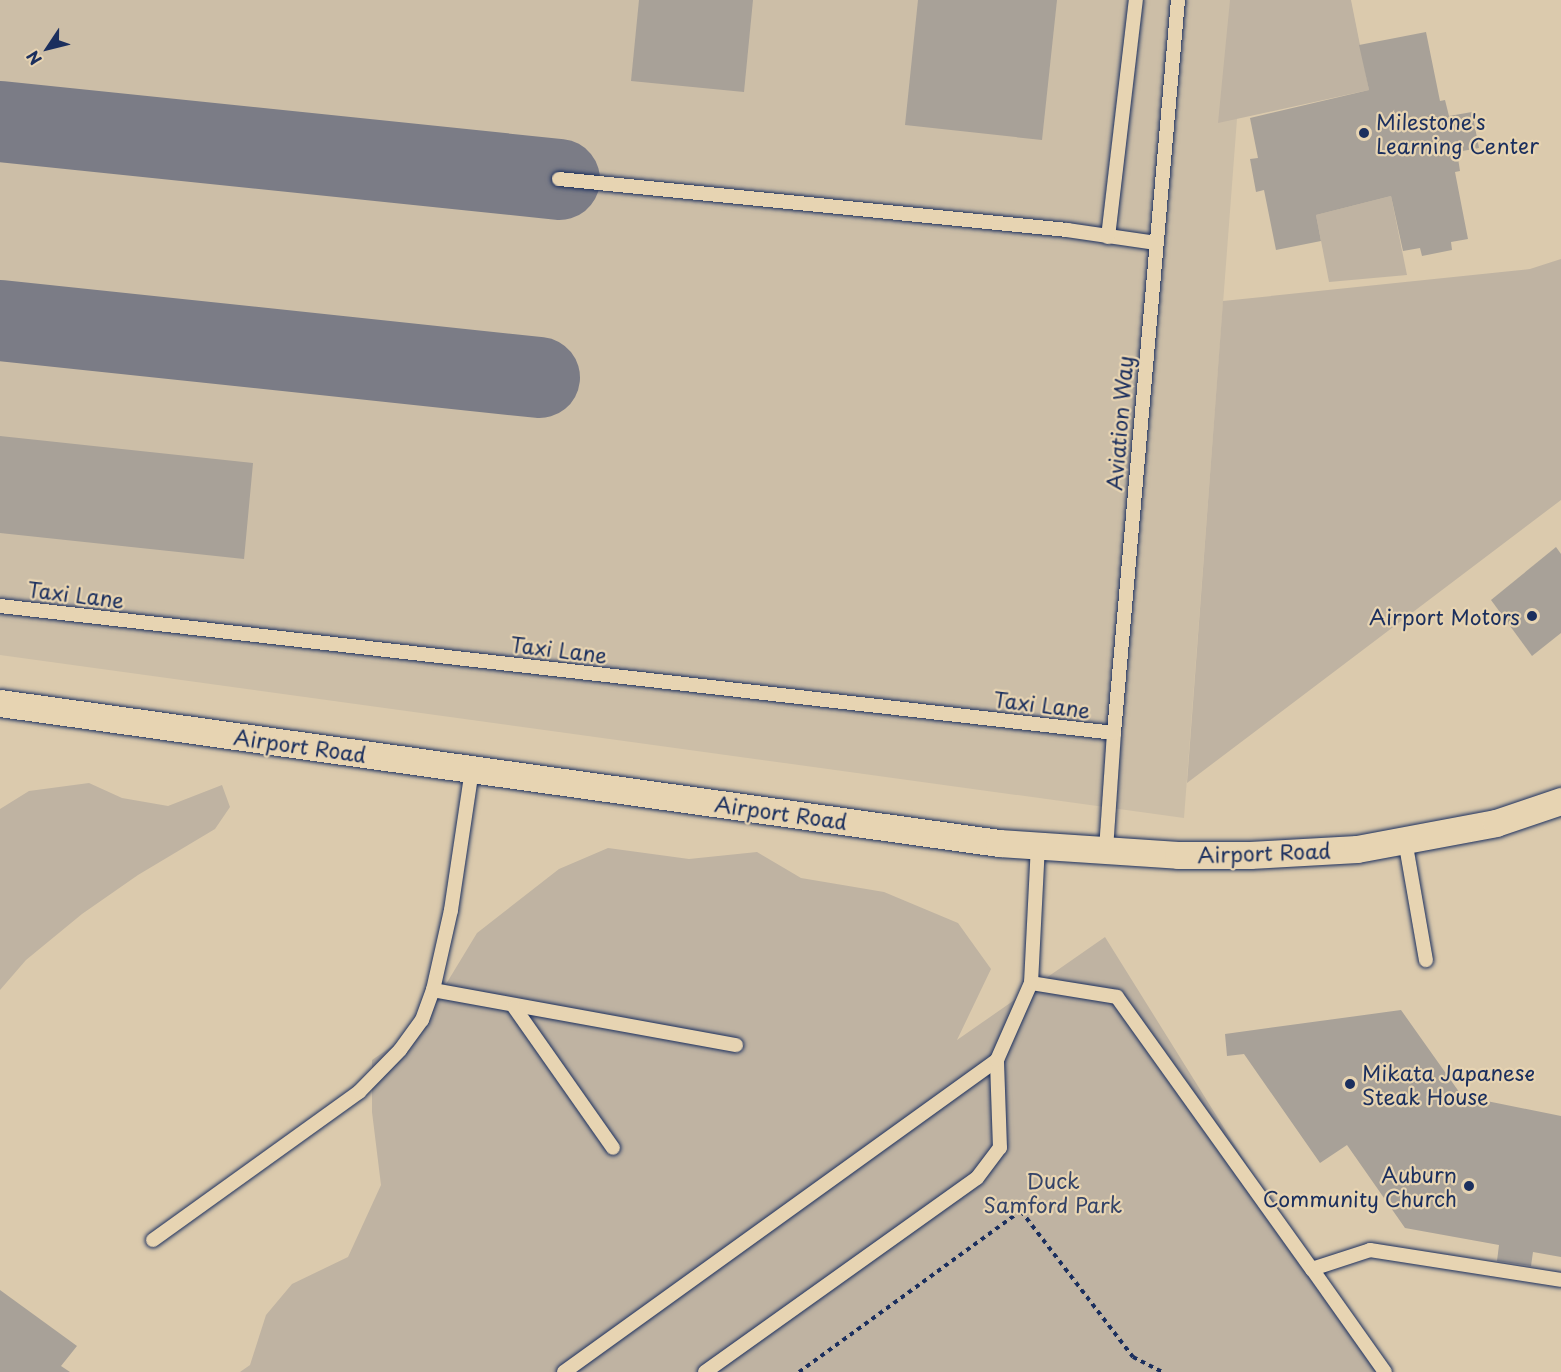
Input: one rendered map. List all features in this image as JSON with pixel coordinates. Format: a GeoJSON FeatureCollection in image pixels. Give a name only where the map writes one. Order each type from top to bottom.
{"type":"FeatureCollection","features":[{"type":"Feature","properties":{"kind":"street","name":"Airport Road"},"geometry":{"type":"LineString","coordinates":[[0,703],[987,841],[1178,855],[1250,855],[1357,849],[1496,823],[1561,801]]}},
{"type":"Feature","properties":{"kind":"lane"},"geometry":{"type":"LineString","coordinates":[[1108,237],[1136,0]]}},
{"type":"Feature","properties":{"kind":"lane","name":"Aviation Way"},"geometry":{"type":"LineString","coordinates":[[1106,850],[1114,733],[1178,0]]}},
{"type":"Feature","properties":{"kind":"lane"},"geometry":{"type":"LineString","coordinates":[[559,179],[1156,243]]}},
{"type":"Feature","properties":{"kind":"lane","name":"Taxi Lane"},"geometry":{"type":"LineString","coordinates":[[0,606],[1114,733]]}},
{"type":"Feature","properties":{"kind":"lane"},"geometry":{"type":"LineString","coordinates":[[153,1240],[359,1092],[400,1050],[422,1020],[433,990],[451,910],[472,769]]}},
{"type":"Feature","properties":{"kind":"lane"},"geometry":{"type":"LineString","coordinates":[[1405,840],[1426,960]]}},
{"type":"Feature","properties":{"kind":"lane"},"geometry":{"type":"LineString","coordinates":[[705,1372],[977,1178],[1000,1148],[997,1060],[1031,982],[1038,845]]}},
{"type":"Feature","properties":{"kind":"lane"},"geometry":{"type":"LineString","coordinates":[[1031,982],[1117,997],[1385,1372]]}},
{"type":"Feature","properties":{"kind":"lane"},"geometry":{"type":"LineString","coordinates":[[433,990],[514,1007],[736,1046]]}},
{"type":"Feature","properties":{"kind":"lane"},"geometry":{"type":"LineString","coordinates":[[514,1007],[613,1148]]}},
{"type":"Feature","properties":{"kind":"lane"},"geometry":{"type":"LineString","coordinates":[[564,1372],[997,1060]]}},
{"type":"Feature","properties":{"kind":"lane"},"geometry":{"type":"LineString","coordinates":[[1312,1269],[1370,1250],[1561,1281]]}},
{"type":"Feature","properties":{"kind":"path"},"geometry":{"type":"LineString","coordinates":[[799,1372],[1021,1211],[1133,1357],[1162,1372]]}},
{"type":"Feature","properties":{"kind":"shaded area"},"geometry":{"type":"Polygon","coordinates":[[[0,0],[1246,0],[1184,818],[0,655],[0,0]]]}},
{"type":"Feature","properties":{"kind":"green space"},"geometry":{"type":"Polygon","coordinates":[[[1230,0],[1351,0],[1369,90],[1218,123],[1230,0]]]}},
{"type":"Feature","properties":{"kind":"green space"},"geometry":{"type":"Polygon","coordinates":[[[1391,196],[1407,275],[1329,282],[1316,215],[1391,196]]]}},
{"type":"Feature","properties":{"kind":"green space"},"geometry":{"type":"Polygon","coordinates":[[[1561,259],[1561,500],[1187,783],[1223,301],[1530,269],[1561,259]]]}},
{"type":"Feature","properties":{"kind":"green space"},"geometry":{"type":"Polygon","coordinates":[[[89,783],[122,798],[168,806],[222,785],[230,807],[215,829],[138,875],[82,914],[26,960],[0,990],[0,809],[29,791],[89,783]]]}},
{"type":"Feature","properties":{"kind":"green space","name":"Duck Samford Park"},"geometry":{"type":"Polygon","coordinates":[[[608,848],[689,859],[757,852],[801,878],[884,892],[958,923],[991,969],[957,1040],[1105,937],[1312,1269],[1385,1372],[240,1372],[250,1365],[266,1315],[292,1284],[348,1257],[381,1185],[372,1112],[372,1060],[420,1027],[477,933],[559,869],[608,848]]]}},
{"type":"Feature","properties":{"kind":"building"},"geometry":{"type":"Polygon","coordinates":[[[639,0],[753,0],[744,92],[631,81],[639,0]]]}},
{"type":"Feature","properties":{"kind":"building"},"geometry":{"type":"Polygon","coordinates":[[[918,0],[1057,0],[1042,140],[905,125],[918,0]]]}},
{"type":"Feature","properties":{"kind":"building","name":"Milestone's Learning Center"},"geometry":{"type":"Polygon","coordinates":[[[1426,32],[1440,101],[1445,100],[1449,116],[1472,112],[1479,148],[1457,152],[1460,171],[1455,172],[1468,239],[1451,242],[1452,250],[1422,256],[1420,248],[1403,251],[1391,196],[1316,215],[1321,241],[1276,250],[1264,190],[1256,192],[1250,159],[1258,158],[1250,118],[1369,90],[1359,45],[1426,32]]]}},
{"type":"Feature","properties":{"kind":"building"},"geometry":{"type":"Polygon","coordinates":[[[0,436],[253,463],[244,559],[0,533],[0,436]]]}},
{"type":"Feature","properties":{"kind":"building","name":"Airport Motors"},"geometry":{"type":"Polygon","coordinates":[[[1556,547],[1561,554],[1561,633],[1532,656],[1491,600],[1556,547]]]}},
{"type":"Feature","properties":{"kind":"building"},"geometry":{"type":"Polygon","coordinates":[[[1401,1010],[1462,1096],[1561,1116],[1561,1257],[1533,1252],[1531,1266],[1497,1261],[1499,1245],[1405,1228],[1347,1145],[1320,1163],[1244,1054],[1227,1056],[1225,1034],[1401,1010]]]}},
{"type":"Feature","properties":{"kind":"building"},"geometry":{"type":"Polygon","coordinates":[[[0,1290],[77,1346],[61,1366],[70,1372],[0,1372],[0,1290]]]}},
{"type":"Feature","properties":{"kind":"taxiway"},"geometry":{"type":"LineString","coordinates":[[0,121],[559,179]]}},
{"type":"Feature","properties":{"kind":"taxiway"},"geometry":{"type":"LineString","coordinates":[[0,320],[539,377]]}},
{"type":"Feature","properties":{"kind":"place","name":"Milestone's Learning Center"},"geometry":{"type":"Point","coordinates":[1364,133]}},
{"type":"Feature","properties":{"kind":"place","name":"Airport Motors"},"geometry":{"type":"Point","coordinates":[1532,616]}},
{"type":"Feature","properties":{"kind":"place","name":"Mikata Japanese Steak House"},"geometry":{"type":"Point","coordinates":[1350,1084]}},
{"type":"Feature","properties":{"kind":"place","name":"Auburn Community Church"},"geometry":{"type":"Point","coordinates":[1469,1186]}}]}
